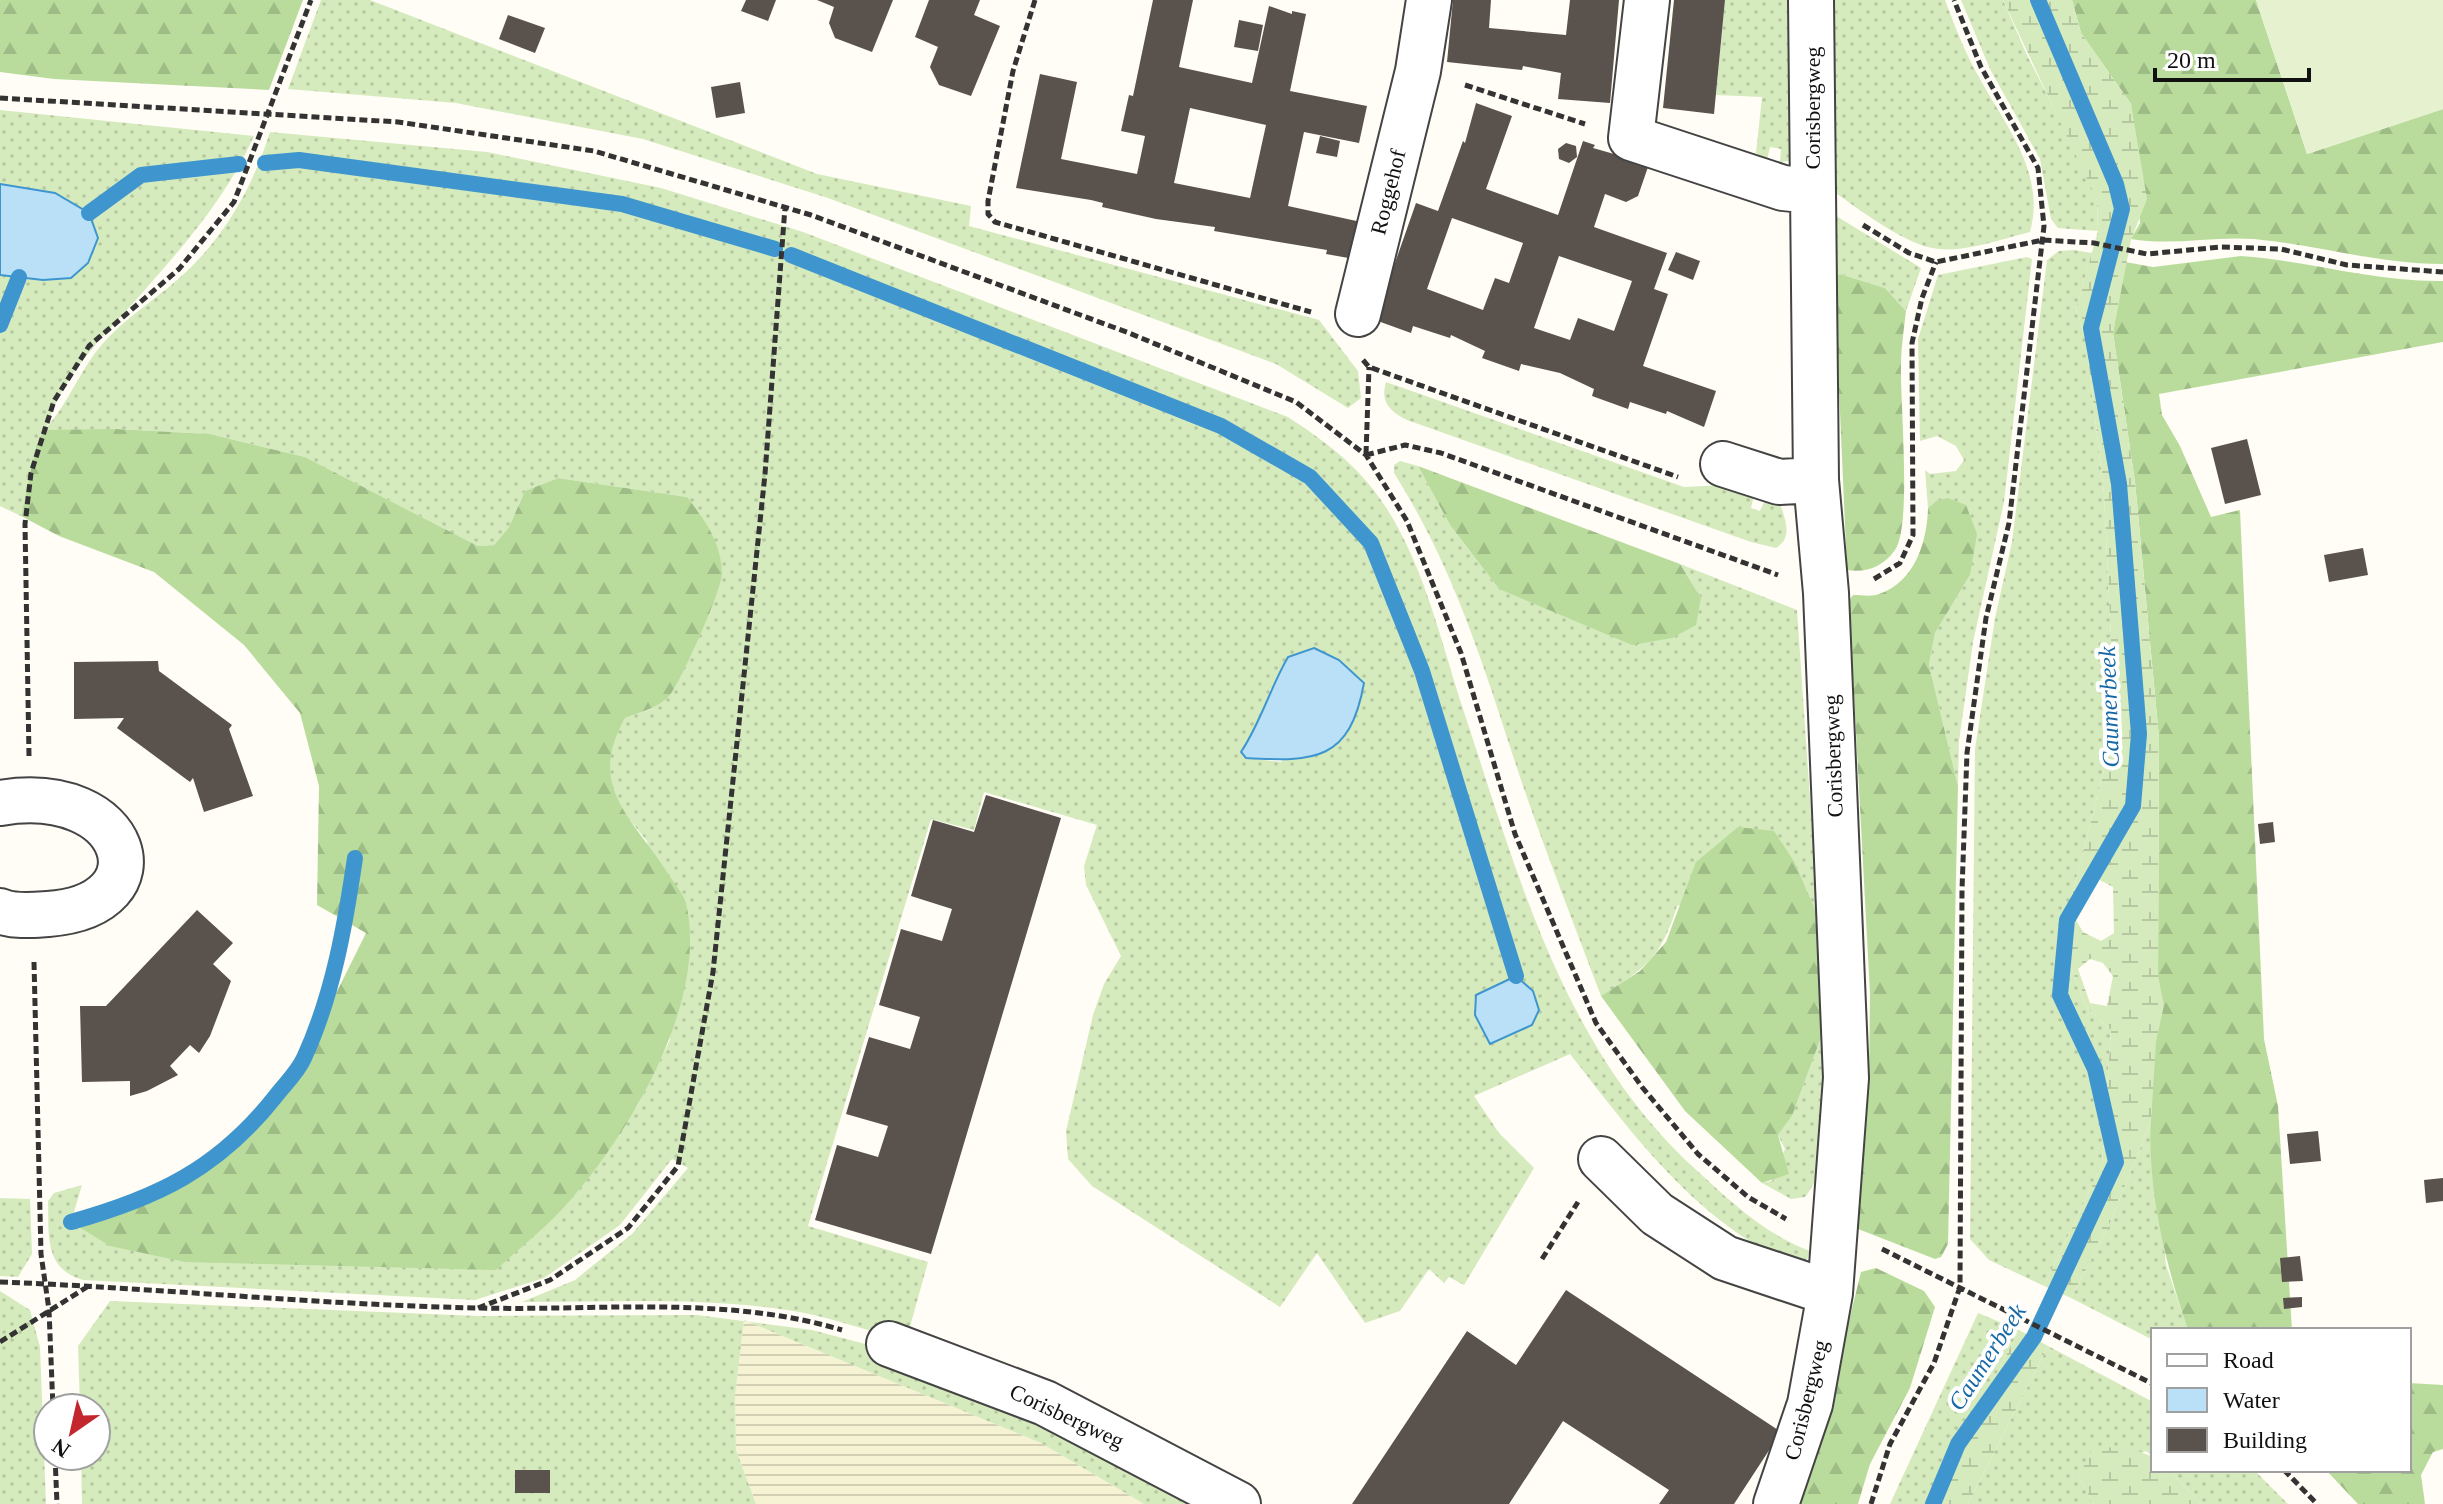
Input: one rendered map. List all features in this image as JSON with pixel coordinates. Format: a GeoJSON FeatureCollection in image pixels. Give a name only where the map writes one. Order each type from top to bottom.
{"type":"FeatureCollection","features":[{"type":"Feature","properties":{"kind":"street","name":"Roggehof"},"geometry":{"type":"LineString","coordinates":[[1343,326],[1418,71],[1429,0]]}},
{"type":"Feature","properties":{"kind":"street"},"geometry":{"type":"LineString","coordinates":[[1647,0],[1631,138],[1783,188],[1812,191]]}},
{"type":"Feature","properties":{"kind":"street","name":"Corisbergweg"},"geometry":{"type":"LineString","coordinates":[[1776,1504],[1810,1404],[1830,1293],[1846,1078],[1826,593],[1816,480],[1811,0]]}},
{"type":"Feature","properties":{"kind":"street"},"geometry":{"type":"LineString","coordinates":[[1723,464],[1779,482],[1816,480]]}},
{"type":"Feature","properties":{"kind":"street"},"geometry":{"type":"LineString","coordinates":[[15,801],[71,805],[92,814],[117,839],[121,852],[121,869],[116,880],[91,903],[69,912],[16,913]]}},
{"type":"Feature","properties":{"kind":"street"},"geometry":{"type":"LineString","coordinates":[[1601,1159],[1657,1214],[1725,1258],[1830,1293]]}},
{"type":"Feature","properties":{"kind":"street","name":"Corisbergweg"},"geometry":{"type":"LineString","coordinates":[[889,1344],[1045,1403],[1238,1504]]}},
{"type":"Feature","properties":{"kind":"path"},"geometry":{"type":"LineString","coordinates":[[15,801],[25,524],[31,473],[54,401],[89,346],[179,269],[234,202],[311,0]]}},
{"type":"Feature","properties":{"kind":"path"},"geometry":{"type":"LineString","coordinates":[[1035,0],[1013,71],[988,214],[995,222],[1343,326],[1369,367],[1366,455]]}},
{"type":"Feature","properties":{"kind":"path"},"geometry":{"type":"LineString","coordinates":[[1871,1504],[1890,1444],[1934,1363],[1960,1287],[1962,890],[1967,753],[1986,618],[2009,523],[2043,240],[2038,168],[1981,67],[1954,0]]}},
{"type":"Feature","properties":{"kind":"path"},"geometry":{"type":"LineString","coordinates":[[1418,71],[1631,138]]}},
{"type":"Feature","properties":{"kind":"path"},"geometry":{"type":"LineString","coordinates":[[0,98],[398,122],[594,151],[785,207],[1041,299],[1296,402],[1366,455],[1407,521],[1449,624],[1515,834],[1596,1023],[1642,1087],[1698,1154],[1748,1197],[1797,1224],[1833,1226]]}},
{"type":"Feature","properties":{"kind":"path"},"geometry":{"type":"LineString","coordinates":[[1812,191],[1909,253],[1936,262],[2043,240],[2094,243],[2147,254],[2221,247],[2281,249],[2347,265],[2443,272]]}},
{"type":"Feature","properties":{"kind":"path"},"geometry":{"type":"LineString","coordinates":[[478,1308],[550,1280],[628,1228],[678,1166],[713,972],[765,474],[785,207]]}},
{"type":"Feature","properties":{"kind":"path"},"geometry":{"type":"LineString","coordinates":[[1366,455],[1405,445],[1441,453],[1826,593],[1885,576],[1900,563],[1913,535],[1912,343],[1922,298],[1936,262]]}},
{"type":"Feature","properties":{"kind":"path"},"geometry":{"type":"LineString","coordinates":[[1369,367],[1689,481],[1723,464]]}},
{"type":"Feature","properties":{"kind":"path"},"geometry":{"type":"LineString","coordinates":[[16,913],[44,1284],[49,1310],[52,1392]]}},
{"type":"Feature","properties":{"kind":"path"},"geometry":{"type":"LineString","coordinates":[[1542,1259],[1580,1198]]}},
{"type":"Feature","properties":{"kind":"path"},"geometry":{"type":"LineString","coordinates":[[1880,1248],[2151,1383]]}},
{"type":"Feature","properties":{"kind":"path"},"geometry":{"type":"LineString","coordinates":[[0,1282],[478,1308],[646,1306],[733,1310],[817,1322],[889,1344]]}},
{"type":"Feature","properties":{"kind":"path"},"geometry":{"type":"LineString","coordinates":[[0,1342],[88,1286]]}},
{"type":"Feature","properties":{"kind":"path"},"geometry":{"type":"LineString","coordinates":[[56,1472],[57,1504]]}},
{"type":"Feature","properties":{"kind":"path"},"geometry":{"type":"LineString","coordinates":[[2286,1472],[2317,1504]]}},
{"type":"Feature","properties":{"kind":"shaded area"},"geometry":{"type":"Polygon","coordinates":[[[744,1320],[1041,1443],[1144,1504],[756,1504],[736,1450],[735,1395],[744,1320]]]}},
{"type":"Feature","properties":{"kind":"green space"},"geometry":{"type":"Polygon","coordinates":[[[0,0],[303,0],[269,90],[54,79],[0,72],[0,0]]]}},
{"type":"Feature","properties":{"kind":"green space"},"geometry":{"type":"Polygon","coordinates":[[[321,0],[370,0],[817,174],[971,206],[969,226],[1319,320],[1358,371],[1361,398],[1348,408],[1276,364],[828,198],[643,139],[456,103],[288,89],[321,0]]]}},
{"type":"Feature","properties":{"kind":"green space"},"geometry":{"type":"Polygon","coordinates":[[[1725,0],[1796,0],[1800,160],[1780,162],[1781,149],[1770,147],[1767,160],[1756,153],[1762,97],[1716,95],[1725,0]]]}},
{"type":"Feature","properties":{"kind":"green space"},"geometry":{"type":"Polygon","coordinates":[[[1826,0],[1945,0],[1970,60],[2012,134],[2028,171],[2034,211],[2030,232],[1969,247],[1932,248],[1893,231],[1830,189],[1826,0]]]}},
{"type":"Feature","properties":{"kind":"green space"},"geometry":{"type":"Polygon","coordinates":[[[1961,0],[2003,0],[2026,53],[2089,177],[2097,200],[2098,231],[2058,228],[2051,219],[2040,159],[1990,69],[1961,0]]]}},
{"type":"Feature","properties":{"kind":"green space"},"geometry":{"type":"Polygon","coordinates":[[[2003,0],[2072,0],[2081,33],[2131,104],[2147,199],[2131,240],[2113,333],[2135,482],[2159,738],[2158,977],[2164,1005],[2156,1042],[2151,1122],[2109,1225],[2071,1298],[2044,1286],[2102,1165],[2111,1030],[2086,1007],[2069,962],[2068,911],[2115,726],[2104,494],[2086,341],[2076,309],[2098,231],[2097,200],[2003,0]],[[2096,878],[2086,882],[2076,920],[2083,932],[2101,941],[2114,933],[2113,887],[2096,878]],[[2090,959],[2078,969],[2090,1003],[2107,1006],[2113,976],[2103,963],[2090,959]]]}},
{"type":"Feature","properties":{"kind":"green space"},"geometry":{"type":"Polygon","coordinates":[[[2072,0],[2256,0],[2307,154],[2443,109],[2443,264],[2372,258],[2254,239],[2162,242],[2131,239],[2140,223],[2131,104],[2081,33],[2072,0]]]}},
{"type":"Feature","properties":{"kind":"green space"},"geometry":{"type":"Polygon","coordinates":[[[2256,0],[2443,0],[2443,109],[2307,154],[2256,0]]]}},
{"type":"Feature","properties":{"kind":"green space"},"geometry":{"type":"Polygon","coordinates":[[[0,110],[254,136],[208,214],[64,387],[47,427],[105,341],[193,266],[221,232],[254,174],[270,132],[487,152],[661,188],[803,232],[1288,417],[1325,443],[1359,473],[1380,498],[1412,556],[1526,897],[1550,957],[1610,1069],[1648,1120],[1706,1179],[1762,1226],[1810,1251],[1804,1268],[1767,1251],[1733,1230],[1702,1205],[1646,1148],[1570,1054],[1474,1096],[1499,1133],[1534,1168],[1464,1285],[1449,1277],[1444,1283],[1429,1269],[1400,1311],[1365,1323],[1317,1253],[1280,1307],[1092,1186],[1068,1159],[1066,1131],[1093,1015],[1104,984],[1121,956],[1086,885],[1084,866],[1097,825],[984,792],[974,830],[931,819],[808,1226],[928,1262],[906,1341],[817,1316],[754,1306],[655,1301],[522,1302],[575,1280],[632,1234],[688,1168],[672,1159],[620,1225],[544,1278],[475,1300],[83,1280],[70,1275],[61,1268],[51,1249],[48,1201],[54,1193],[82,1185],[71,1222],[567,1204],[638,1105],[670,1040],[647,841],[618,806],[608,772],[611,742],[625,718],[651,709],[687,497],[558,478],[525,491],[509,527],[494,545],[478,546],[305,457],[210,434],[116,429],[36,446],[21,516],[0,506],[0,275],[43,280],[89,213],[55,193],[0,184],[0,110]],[[1271,688],[1256,729],[1242,752],[1246,758],[1282,762],[1271,688]]]}},
{"type":"Feature","properties":{"kind":"green space"},"geometry":{"type":"Polygon","coordinates":[[[1833,214],[1921,268],[1906,311],[1885,288],[1840,274],[1834,277],[1833,214]]]}},
{"type":"Feature","properties":{"kind":"green space"},"geometry":{"type":"Polygon","coordinates":[[[2059,251],[2092,253],[2076,309],[2086,341],[2104,494],[2115,726],[2068,911],[2069,962],[2086,1007],[2111,1030],[2102,1165],[2044,1286],[1989,1260],[1970,1239],[1975,749],[1995,618],[2012,542],[2047,260],[2059,251]]]}},
{"type":"Feature","properties":{"kind":"green space"},"geometry":{"type":"Polygon","coordinates":[[[2241,256],[2367,275],[2443,281],[2443,342],[2159,394],[2162,415],[2180,446],[2211,517],[2240,510],[2264,1039],[2278,1106],[2292,1328],[2187,1328],[2165,1252],[2155,1199],[2150,1145],[2155,1044],[2161,1004],[2158,977],[2159,738],[2135,482],[2113,333],[2125,262],[2153,267],[2241,256]]]}},
{"type":"Feature","properties":{"kind":"green space"},"geometry":{"type":"Polygon","coordinates":[[[2027,257],[2032,259],[2004,502],[1973,642],[1959,741],[1958,786],[1929,665],[1935,633],[1970,575],[1936,501],[1928,508],[1925,470],[1930,474],[1956,471],[1964,460],[1956,446],[1937,436],[1920,441],[1918,339],[1938,275],[2027,257]]]}},
{"type":"Feature","properties":{"kind":"green space"},"geometry":{"type":"Polygon","coordinates":[[[1840,274],[1885,288],[1906,311],[1901,359],[1904,491],[1900,537],[1895,550],[1885,561],[1861,571],[1847,570],[1834,277],[1840,274]]]}},
{"type":"Feature","properties":{"kind":"green space"},"geometry":{"type":"Polygon","coordinates":[[[1386,382],[1684,487],[1726,485],[1754,495],[1751,508],[1760,511],[1766,498],[1779,498],[1787,531],[1785,538],[1776,548],[1751,542],[1407,420],[1388,406],[1384,395],[1386,382]]]}},
{"type":"Feature","properties":{"kind":"green space"},"geometry":{"type":"Polygon","coordinates":[[[116,429],[210,434],[305,457],[478,546],[494,545],[509,527],[525,491],[558,478],[687,497],[715,541],[722,573],[693,652],[672,692],[663,702],[625,718],[614,742],[610,763],[618,800],[686,903],[690,941],[686,981],[675,1023],[659,1064],[638,1103],[591,1175],[559,1213],[496,1270],[185,1262],[110,1246],[71,1222],[122,1208],[180,1183],[251,1127],[303,1060],[366,933],[317,905],[319,786],[300,713],[244,645],[154,572],[59,536],[21,516],[36,446],[44,430],[116,429]]]}},
{"type":"Feature","properties":{"kind":"green space"},"geometry":{"type":"Polygon","coordinates":[[[1400,461],[1418,466],[1450,525],[1499,589],[1701,598],[1680,564],[1797,610],[1818,916],[1795,863],[1677,906],[1665,938],[1650,960],[1601,996],[1452,584],[1394,473],[1394,465],[1400,461]]]}},
{"type":"Feature","properties":{"kind":"green space"},"geometry":{"type":"Polygon","coordinates":[[[1418,466],[1680,564],[1701,598],[1696,625],[1672,638],[1632,645],[1499,589],[1450,525],[1418,466]]]}},
{"type":"Feature","properties":{"kind":"green space"},"geometry":{"type":"Polygon","coordinates":[[[1948,498],[1966,505],[1977,534],[1970,575],[1935,633],[1929,665],[1958,786],[1948,1244],[1941,1257],[1935,1259],[1853,1227],[1869,1077],[1870,994],[1849,601],[1853,595],[1879,594],[1902,580],[1922,547],[1928,508],[1936,501],[1948,498]]]}},
{"type":"Feature","properties":{"kind":"green space"},"geometry":{"type":"Polygon","coordinates":[[[1738,827],[1774,831],[1795,863],[1818,916],[1823,1032],[1792,1116],[1778,1135],[1789,1174],[1762,1183],[1685,1111],[1601,996],[1640,971],[1666,942],[1696,862],[1738,827]]]}},
{"type":"Feature","properties":{"kind":"green space"},"geometry":{"type":"Polygon","coordinates":[[[1823,1032],[1826,1119],[1820,1163],[1805,1197],[1791,1199],[1762,1183],[1772,1181],[1785,1149],[1778,1135],[1792,1116],[1823,1032]]]}},
{"type":"Feature","properties":{"kind":"green space"},"geometry":{"type":"Polygon","coordinates":[[[2151,1122],[2166,1265],[2187,1328],[2151,1328],[2151,1339],[2071,1298],[2109,1225],[2151,1122]]]}},
{"type":"Feature","properties":{"kind":"green space"},"geometry":{"type":"Polygon","coordinates":[[[0,1198],[30,1199],[32,1254],[18,1277],[0,1276],[0,1198]]]}},
{"type":"Feature","properties":{"kind":"green space"},"geometry":{"type":"Polygon","coordinates":[[[1876,1268],[1924,1291],[1935,1307],[1910,1388],[1870,1464],[1858,1504],[1794,1504],[1835,1378],[1861,1272],[1876,1268]]]}},
{"type":"Feature","properties":{"kind":"green space"},"geometry":{"type":"Polygon","coordinates":[[[0,1291],[30,1310],[40,1347],[42,1392],[32,1392],[32,1472],[45,1472],[46,1504],[0,1504],[0,1291]]]}},
{"type":"Feature","properties":{"kind":"green space"},"geometry":{"type":"Polygon","coordinates":[[[110,1301],[478,1316],[697,1315],[744,1321],[735,1395],[736,1450],[756,1504],[82,1504],[81,1472],[112,1472],[112,1392],[79,1392],[78,1346],[110,1301]]]}},
{"type":"Feature","properties":{"kind":"green space"},"geometry":{"type":"Polygon","coordinates":[[[1978,1313],[2019,1330],[1930,1504],[1890,1504],[1978,1313]]]}},
{"type":"Feature","properties":{"kind":"green space"},"geometry":{"type":"Polygon","coordinates":[[[748,1322],[812,1330],[873,1346],[1211,1504],[1144,1504],[1041,1443],[748,1322]]]}},
{"type":"Feature","properties":{"kind":"green space"},"geometry":{"type":"Polygon","coordinates":[[[2019,1330],[2048,1346],[1968,1504],[1930,1504],[2019,1330]]]}},
{"type":"Feature","properties":{"kind":"green space"},"geometry":{"type":"Polygon","coordinates":[[[2048,1346],[2151,1401],[2151,1455],[2146,1451],[2079,1476],[2093,1504],[1968,1504],[2048,1346]]]}},
{"type":"Feature","properties":{"kind":"green space"},"geometry":{"type":"Polygon","coordinates":[[[2411,1383],[2443,1385],[2443,1449],[2433,1452],[2421,1475],[2425,1504],[2358,1504],[2328,1472],[2411,1472],[2411,1383]]]}},
{"type":"Feature","properties":{"kind":"green space"},"geometry":{"type":"Polygon","coordinates":[[[2126,1446],[2151,1456],[2151,1472],[2171,1472],[2201,1504],[2093,1504],[2079,1476],[2092,1449],[2126,1446]]]}},
{"type":"Feature","properties":{"kind":"green space"},"geometry":{"type":"Polygon","coordinates":[[[2171,1472],[2256,1472],[2288,1504],[2201,1504],[2171,1472]]]}},
{"type":"Feature","properties":{"kind":"water"},"geometry":{"type":"Polygon","coordinates":[[[0,184],[55,193],[89,213],[98,238],[88,263],[71,278],[43,280],[0,275],[0,184]]]}},
{"type":"Feature","properties":{"kind":"water"},"geometry":{"type":"Polygon","coordinates":[[[1314,648],[1339,660],[1364,683],[1358,709],[1349,728],[1339,742],[1310,757],[1246,758],[1241,752],[1288,657],[1314,648]]]}},
{"type":"Feature","properties":{"kind":"water"},"geometry":{"type":"Polygon","coordinates":[[[1516,976],[1533,991],[1539,1010],[1532,1025],[1490,1044],[1475,1015],[1476,995],[1516,976]]]}},
{"type":"Feature","properties":{"kind":"building"},"geometry":{"type":"Polygon","coordinates":[[[746,0],[776,0],[768,21],[741,11],[746,0]]]}},
{"type":"Feature","properties":{"kind":"building"},"geometry":{"type":"Polygon","coordinates":[[[817,0],[893,0],[872,52],[835,38],[829,23],[834,7],[817,0]]]}},
{"type":"Feature","properties":{"kind":"building"},"geometry":{"type":"Polygon","coordinates":[[[929,0],[980,0],[974,15],[1000,26],[971,96],[939,85],[930,67],[938,47],[915,37],[929,0]]]}},
{"type":"Feature","properties":{"kind":"building"},"geometry":{"type":"Polygon","coordinates":[[[1153,0],[1193,0],[1179,67],[1252,83],[1269,6],[1292,14],[1292,11],[1306,14],[1290,91],[1367,106],[1359,143],[1304,132],[1288,206],[1361,222],[1354,259],[1326,254],[1327,250],[1214,231],[1215,227],[1156,219],[1102,207],[1103,203],[1091,200],[1016,188],[1040,74],[1077,82],[1061,159],[1137,174],[1145,136],[1121,131],[1129,95],[1133,96],[1153,0]],[[1190,108],[1174,183],[1250,198],[1266,125],[1190,108]]]}},
{"type":"Feature","properties":{"kind":"building"},"geometry":{"type":"Polygon","coordinates":[[[1453,0],[1491,0],[1489,28],[1566,35],[1570,0],[1619,0],[1610,103],[1558,99],[1561,73],[1523,66],[1522,70],[1447,62],[1453,0]]]}},
{"type":"Feature","properties":{"kind":"building"},"geometry":{"type":"Polygon","coordinates":[[[1674,0],[1725,0],[1714,114],[1663,108],[1674,0]]]}},
{"type":"Feature","properties":{"kind":"building"},"geometry":{"type":"Polygon","coordinates":[[[508,15],[545,28],[535,53],[499,39],[508,15]]]}},
{"type":"Feature","properties":{"kind":"building"},"geometry":{"type":"Polygon","coordinates":[[[1239,20],[1263,25],[1258,51],[1234,47],[1239,20]]]}},
{"type":"Feature","properties":{"kind":"building"},"geometry":{"type":"Polygon","coordinates":[[[740,82],[745,113],[716,118],[711,87],[740,82]]]}},
{"type":"Feature","properties":{"kind":"building"},"geometry":{"type":"Polygon","coordinates":[[[1476,103],[1512,116],[1486,189],[1558,215],[1583,141],[1595,145],[1593,148],[1649,164],[1638,196],[1626,202],[1605,194],[1594,227],[1667,253],[1654,289],[1668,294],[1643,366],[1716,391],[1704,427],[1667,411],[1666,414],[1630,402],[1628,409],[1592,396],[1594,389],[1560,373],[1521,364],[1519,371],[1482,358],[1485,351],[1451,335],[1450,338],[1413,326],[1411,333],[1375,320],[1416,203],[1438,211],[1463,141],[1465,143],[1476,103]],[[1452,218],[1427,289],[1483,310],[1495,278],[1509,283],[1523,243],[1452,218]],[[1559,256],[1534,328],[1570,340],[1578,318],[1614,331],[1632,281],[1559,256]]]}},
{"type":"Feature","properties":{"kind":"building"},"geometry":{"type":"Polygon","coordinates":[[[1320,136],[1340,141],[1337,157],[1316,153],[1320,136]]]}},
{"type":"Feature","properties":{"kind":"building"},"geometry":{"type":"Polygon","coordinates":[[[1566,143],[1576,146],[1577,157],[1569,163],[1559,159],[1558,149],[1566,143]]]}},
{"type":"Feature","properties":{"kind":"building"},"geometry":{"type":"Polygon","coordinates":[[[1676,252],[1700,261],[1693,280],[1668,270],[1676,252]]]}},
{"type":"Feature","properties":{"kind":"building"},"geometry":{"type":"Polygon","coordinates":[[[2247,439],[2261,495],[2225,504],[2211,448],[2247,439]]]}},
{"type":"Feature","properties":{"kind":"building"},"geometry":{"type":"Polygon","coordinates":[[[2363,548],[2368,575],[2329,582],[2324,555],[2363,548]]]}},
{"type":"Feature","properties":{"kind":"building"},"geometry":{"type":"Polygon","coordinates":[[[158,661],[159,671],[232,725],[229,729],[253,796],[204,812],[193,778],[190,782],[117,728],[124,718],[74,719],[74,662],[158,661]]]}},
{"type":"Feature","properties":{"kind":"building"},"geometry":{"type":"Polygon","coordinates":[[[986,795],[1061,818],[931,1254],[815,1220],[837,1145],[878,1157],[888,1126],[846,1114],[869,1037],[910,1049],[920,1017],[879,1005],[901,929],[942,941],[952,909],[911,896],[933,820],[974,832],[986,795]]]}},
{"type":"Feature","properties":{"kind":"building"},"geometry":{"type":"Polygon","coordinates":[[[2273,822],[2275,842],[2260,844],[2258,824],[2273,822]]]}},
{"type":"Feature","properties":{"kind":"building"},"geometry":{"type":"Polygon","coordinates":[[[197,910],[233,943],[213,964],[231,981],[210,1036],[199,1053],[190,1045],[170,1066],[178,1075],[130,1096],[130,1081],[82,1082],[80,1006],[106,1006],[197,910]]]}},
{"type":"Feature","properties":{"kind":"building"},"geometry":{"type":"Polygon","coordinates":[[[2318,1131],[2321,1161],[2290,1164],[2287,1134],[2318,1131]]]}},
{"type":"Feature","properties":{"kind":"building"},"geometry":{"type":"Polygon","coordinates":[[[2443,1178],[2443,1201],[2426,1203],[2424,1180],[2443,1178]]]}},
{"type":"Feature","properties":{"kind":"building"},"geometry":{"type":"Polygon","coordinates":[[[2300,1256],[2303,1281],[2282,1282],[2280,1258],[2300,1256]]]}},
{"type":"Feature","properties":{"kind":"building"},"geometry":{"type":"Polygon","coordinates":[[[1566,1290],[1781,1432],[1734,1504],[1659,1504],[1669,1490],[1563,1421],[1509,1504],[1352,1504],[1467,1331],[1516,1365],[1566,1290]]]}},
{"type":"Feature","properties":{"kind":"building"},"geometry":{"type":"Polygon","coordinates":[[[2302,1297],[2302,1307],[2284,1309],[2283,1298],[2302,1297]]]}},
{"type":"Feature","properties":{"kind":"building"},"geometry":{"type":"Polygon","coordinates":[[[515,1470],[550,1470],[550,1493],[515,1493],[515,1470]]]}},
{"type":"Feature","properties":{"kind":"waterway","name":"Caumerbeek"},"geometry":{"type":"LineString","coordinates":[[1933,1504],[1958,1444],[2034,1337],[2116,1162],[2095,1069],[2060,995],[2067,920],[2133,806],[2139,734],[2119,484],[2091,328],[2122,209],[2116,184],[2038,0]]}},
{"type":"Feature","properties":{"kind":"waterway"},"geometry":{"type":"LineString","coordinates":[[265,163],[299,160],[622,204],[775,249]]}},
{"type":"Feature","properties":{"kind":"waterway"},"geometry":{"type":"LineString","coordinates":[[89,213],[141,175],[239,164]]}},
{"type":"Feature","properties":{"kind":"waterway"},"geometry":{"type":"LineString","coordinates":[[791,255],[1221,426],[1310,477],[1371,543],[1422,671],[1516,976]]}},
{"type":"Feature","properties":{"kind":"waterway"},"geometry":{"type":"LineString","coordinates":[[0,325],[19,277]]}},
{"type":"Feature","properties":{"kind":"waterway"},"geometry":{"type":"LineString","coordinates":[[71,1222],[131,1202],[184,1178],[231,1144],[295,1073],[314,1034],[330,985],[355,858]]}}]}
